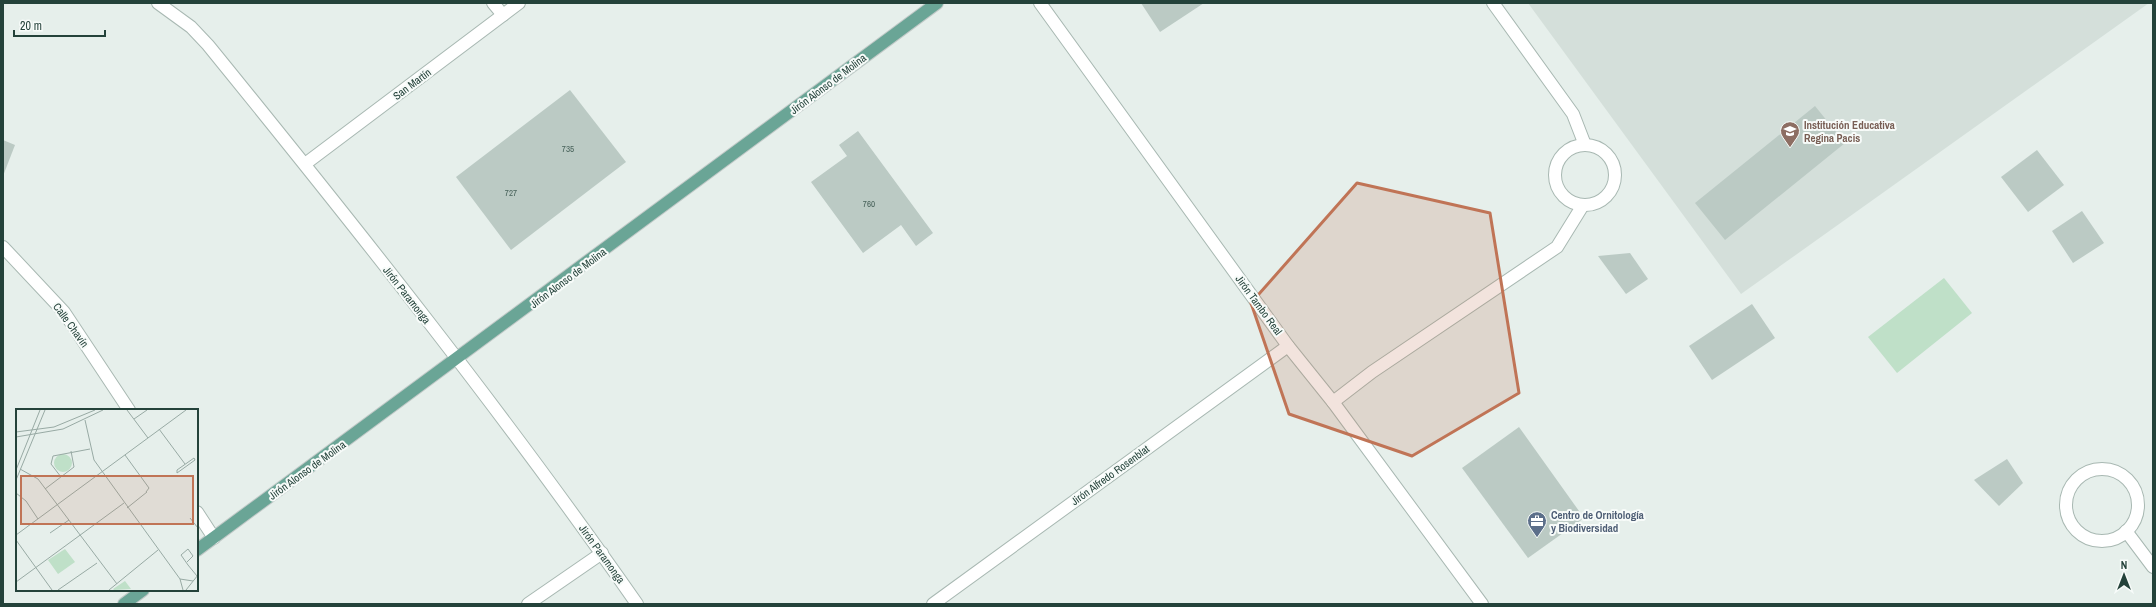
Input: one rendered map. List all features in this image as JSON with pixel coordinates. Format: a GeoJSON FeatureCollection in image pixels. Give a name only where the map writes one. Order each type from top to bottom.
{"type":"FeatureCollection","features":[{"type":"Feature","properties":{"kind":"main road","name":"Jirón Alonso de Molina"},"geometry":{"type":"LineString","coordinates":[[198,549],[457,360],[937,3]]}},
{"type":"Feature","properties":{"kind":"main road"},"geometry":{"type":"LineString","coordinates":[[124,604],[142,591]]}},
{"type":"Feature","properties":{"kind":"street","name":"Jirón Paramonga"},"geometry":{"type":"LineString","coordinates":[[158,3],[191,27],[208,45],[305,164],[457,360],[602,553],[637,604]]}},
{"type":"Feature","properties":{"kind":"street"},"geometry":{"type":"LineString","coordinates":[[493,3],[503,15]]}},
{"type":"Feature","properties":{"kind":"street","name":"San Martín"},"geometry":{"type":"LineString","coordinates":[[305,164],[518,3]]}},
{"type":"Feature","properties":{"kind":"street","name":"Jirón Tambo Real"},"geometry":{"type":"LineString","coordinates":[[1040,3],[1288,346],[1333,402],[1482,604]]}},
{"type":"Feature","properties":{"kind":"street"},"geometry":{"type":"LineString","coordinates":[[1493,3],[1573,114],[1585,144]]}},
{"type":"Feature","properties":{"kind":"street"},"geometry":{"type":"LineString","coordinates":[[1585,144],[1595,146],[1604,151],[1611,158],[1615,167],[1616,178],[1612,189],[1605,198],[1595,203],[1583,205],[1564,197],[1558,188],[1555,178],[1555,168],[1559,158],[1575,146],[1585,144]]}},
{"type":"Feature","properties":{"kind":"street"},"geometry":{"type":"LineString","coordinates":[[1333,402],[1372,372],[1557,247],[1583,205]]}},
{"type":"Feature","properties":{"kind":"street","name":"Calle Chavín"},"geometry":{"type":"LineString","coordinates":[[3,247],[64,312],[128,409]]}},
{"type":"Feature","properties":{"kind":"street","name":"Jirón Alfredo Rosenblat"},"geometry":{"type":"LineString","coordinates":[[933,604],[1288,346]]}},
{"type":"Feature","properties":{"kind":"street"},"geometry":{"type":"LineString","coordinates":[[2104,469],[2116,472],[2126,478],[2134,487],[2138,498],[2138,510],[2134,522],[2126,531],[2116,537],[2105,540],[2093,539],[2082,534],[2073,527],[2068,516],[2066,504],[2068,493],[2073,483],[2082,475],[2093,470],[2104,469]]}},
{"type":"Feature","properties":{"kind":"street"},"geometry":{"type":"LineString","coordinates":[[198,514],[214,538]]}},
{"type":"Feature","properties":{"kind":"street"},"geometry":{"type":"LineString","coordinates":[[2126,531],[2153,567]]}},
{"type":"Feature","properties":{"kind":"street"},"geometry":{"type":"LineString","coordinates":[[528,604],[602,553]]}},
{"type":"Feature","properties":{"kind":"highlighted area"},"geometry":{"type":"Polygon","coordinates":[[[1357,183],[1490,213],[1519,393],[1412,456],[1289,414],[1251,303],[1357,183]]]}},
{"type":"Feature","properties":{"kind":"shaded area","name":"Institución Educativa Regina Pacis"},"geometry":{"type":"Polygon","coordinates":[[[1528,3],[2149,3],[1741,294],[1528,3]]]}},
{"type":"Feature","properties":{"kind":"green space"},"geometry":{"type":"Polygon","coordinates":[[[1944,278],[1972,313],[1897,373],[1868,337],[1944,278]]]}},
{"type":"Feature","properties":{"kind":"building"},"geometry":{"type":"Polygon","coordinates":[[[1141,3],[1204,3],[1160,32],[1141,3]]]}},
{"type":"Feature","properties":{"kind":"building"},"geometry":{"type":"Polygon","coordinates":[[[570,90],[626,162],[511,250],[456,177],[570,90]]]}},
{"type":"Feature","properties":{"kind":"building"},"geometry":{"type":"Polygon","coordinates":[[[1815,106],[1845,143],[1725,240],[1695,203],[1815,106]]]}},
{"type":"Feature","properties":{"kind":"building"},"geometry":{"type":"Polygon","coordinates":[[[858,131],[933,233],[916,246],[901,225],[863,253],[811,182],[847,156],[839,145],[858,131]]]}},
{"type":"Feature","properties":{"kind":"building"},"geometry":{"type":"Polygon","coordinates":[[[3,140],[15,145],[3,176],[3,140]]]}},
{"type":"Feature","properties":{"kind":"building"},"geometry":{"type":"Polygon","coordinates":[[[2037,150],[2064,185],[2028,212],[2001,177],[2037,150]]]}},
{"type":"Feature","properties":{"kind":"building"},"geometry":{"type":"Polygon","coordinates":[[[2082,211],[2104,243],[2073,263],[2052,231],[2082,211]]]}},
{"type":"Feature","properties":{"kind":"building"},"geometry":{"type":"Polygon","coordinates":[[[1630,253],[1648,279],[1626,294],[1598,256],[1630,253]]]}},
{"type":"Feature","properties":{"kind":"building"},"geometry":{"type":"Polygon","coordinates":[[[1752,304],[1775,338],[1712,380],[1689,346],[1752,304]]]}},
{"type":"Feature","properties":{"kind":"building"},"geometry":{"type":"Polygon","coordinates":[[[1519,427],[1584,518],[1528,558],[1462,468],[1519,427]]]}},
{"type":"Feature","properties":{"kind":"building"},"geometry":{"type":"Polygon","coordinates":[[[2007,459],[2023,483],[1999,506],[1974,480],[2007,459]]]}},
{"type":"Feature","properties":{"kind":"place","name":"Institución Educativa Regina Pacis"},"geometry":{"type":"Point","coordinates":[1790,148]}},
{"type":"Feature","properties":{"kind":"place","name":"Centro de Ornitología y Biodiversidad"},"geometry":{"type":"Point","coordinates":[1537,538]}}]}
